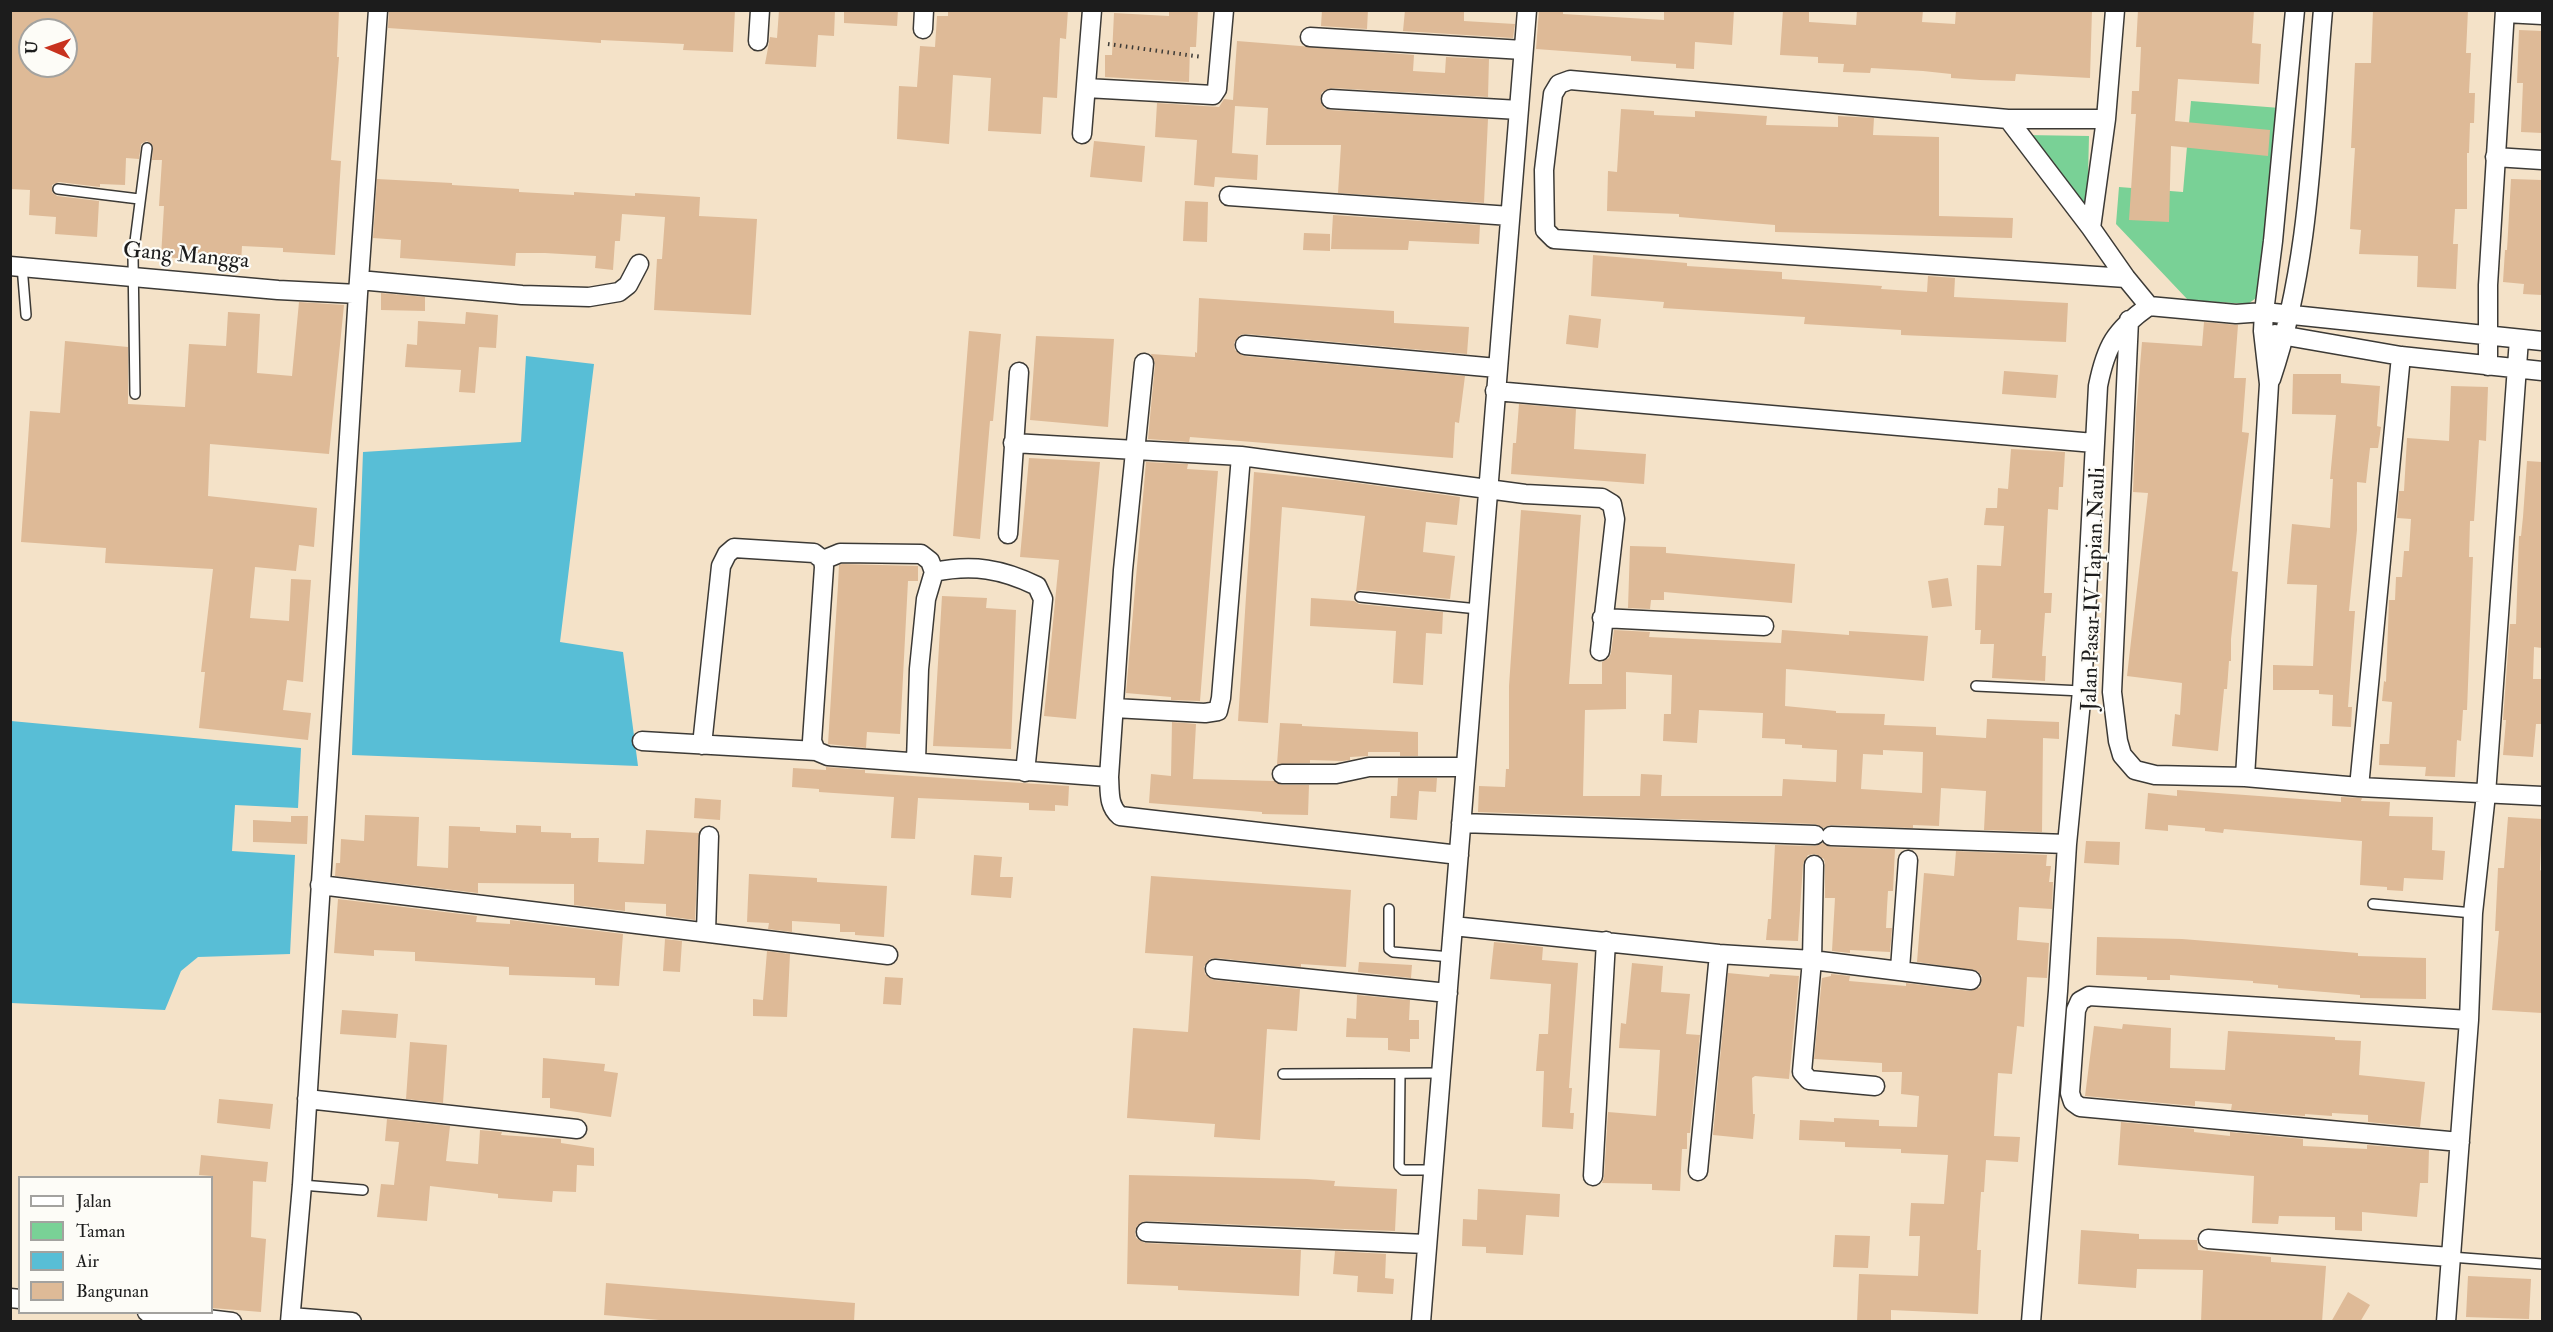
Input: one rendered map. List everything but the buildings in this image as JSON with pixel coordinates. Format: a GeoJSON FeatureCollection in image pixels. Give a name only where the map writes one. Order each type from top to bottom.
{"type":"FeatureCollection","features":[{"type":"Feature","properties":{"kind":"street"},"geometry":{"type":"LineString","coordinates":[[352,1322],[290,1319],[302,1185],[358,287],[378,10]]}},
{"type":"Feature","properties":{"kind":"street"},"geometry":{"type":"LineString","coordinates":[[759,41],[760,10]]}},
{"type":"Feature","properties":{"kind":"street"},"geometry":{"type":"LineString","coordinates":[[1082,134],[1092,10]]}},
{"type":"Feature","properties":{"kind":"street"},"geometry":{"type":"LineString","coordinates":[[1086,88],[1210,96],[1217,89],[1224,10]]}},
{"type":"Feature","properties":{"kind":"street"},"geometry":{"type":"LineString","coordinates":[[1421,1322],[1527,10]]}},
{"type":"Feature","properties":{"kind":"street"},"geometry":{"type":"LineString","coordinates":[[2091,228],[2106,119],[2115,10]]}},
{"type":"Feature","properties":{"kind":"street"},"geometry":{"type":"LineString","coordinates":[[2245,777],[2269,384],[2263,331],[2264,312],[2295,10]]}},
{"type":"Feature","properties":{"kind":"street"},"geometry":{"type":"LineString","coordinates":[[2269,384],[2285,337],[2302,244],[2323,10]]}},
{"type":"Feature","properties":{"kind":"street"},"geometry":{"type":"LineString","coordinates":[[2488,366],[2488,285],[2505,12],[2542,15]]}},
{"type":"Feature","properties":{"kind":"street"},"geometry":{"type":"LineString","coordinates":[[1310,37],[1523,50]]}},
{"type":"Feature","properties":{"kind":"street"},"geometry":{"type":"LineString","coordinates":[[2106,119],[2008,119],[1564,81],[1559,84],[1553,94],[1544,170],[1545,230],[1554,239],[1589,242],[2126,278]]}},
{"type":"Feature","properties":{"kind":"street"},"geometry":{"type":"LineString","coordinates":[[1331,99],[1518,110]]}},
{"type":"Feature","properties":{"kind":"street"},"geometry":{"type":"LineString","coordinates":[[2008,119],[2149,306]]}},
{"type":"Feature","properties":{"kind":"street"},"geometry":{"type":"LineString","coordinates":[[2495,157],[2542,160]]}},
{"type":"Feature","properties":{"kind":"street"},"geometry":{"type":"LineString","coordinates":[[1229,196],[1510,216]]}},
{"type":"Feature","properties":{"kind":"street"},"geometry":{"type":"LineString","coordinates":[[2273,241],[2302,244]]}},
{"type":"Feature","properties":{"kind":"street","name":"Gang Mangga"},"geometry":{"type":"LineString","coordinates":[[16,266],[278,290],[358,287],[589,297],[619,292],[628,285],[639,264]]}},
{"type":"Feature","properties":{"kind":"street"},"geometry":{"type":"LineString","coordinates":[[2031,1322],[2058,991],[2067,844],[2082,691],[2098,386],[2106,352],[2112,339],[2129,320],[2149,306],[2236,314],[2264,312],[2542,342]]}},
{"type":"Feature","properties":{"kind":"street"},"geometry":{"type":"LineString","coordinates":[[2236,314],[2263,331],[2285,337],[2401,356],[2542,371]]}},
{"type":"Feature","properties":{"kind":"street","name":"Jalan Pasar IV Tapian Nauli"},"geometry":{"type":"LineString","coordinates":[[2129,320],[2112,692],[2122,755],[2135,770],[2155,775],[2245,777],[2359,787],[2542,796]]}},
{"type":"Feature","properties":{"kind":"street"},"geometry":{"type":"LineString","coordinates":[[2446,1322],[2469,1020],[2473,913],[2486,794],[2519,339]]}},
{"type":"Feature","properties":{"kind":"street"},"geometry":{"type":"LineString","coordinates":[[1245,345],[1497,368]]}},
{"type":"Feature","properties":{"kind":"street"},"geometry":{"type":"LineString","coordinates":[[2359,787],[2401,356]]}},
{"type":"Feature","properties":{"kind":"street"},"geometry":{"type":"LineString","coordinates":[[1144,363],[1123,570],[1109,777],[1110,802],[1114,811],[1120,816],[1459,855]]}},
{"type":"Feature","properties":{"kind":"street"},"geometry":{"type":"LineString","coordinates":[[1008,534],[1019,372]]}},
{"type":"Feature","properties":{"kind":"street"},"geometry":{"type":"LineString","coordinates":[[1495,391],[2094,443]]}},
{"type":"Feature","properties":{"kind":"street"},"geometry":{"type":"LineString","coordinates":[[1013,443],[1240,456],[1525,494],[1602,498],[1612,504],[1615,519],[1600,651]]}},
{"type":"Feature","properties":{"kind":"street"},"geometry":{"type":"LineString","coordinates":[[1114,708],[1205,713],[1218,711],[1221,698],[1240,456]]}},
{"type":"Feature","properties":{"kind":"street"},"geometry":{"type":"LineString","coordinates":[[702,745],[721,566],[727,554],[734,548],[802,552],[814,553],[823,560]]}},
{"type":"Feature","properties":{"kind":"street"},"geometry":{"type":"LineString","coordinates":[[823,560],[840,553],[921,554],[930,561],[934,572],[926,599],[920,658],[916,761]]}},
{"type":"Feature","properties":{"kind":"street"},"geometry":{"type":"LineString","coordinates":[[816,751],[813,741],[823,560]]}},
{"type":"Feature","properties":{"kind":"street"},"geometry":{"type":"LineString","coordinates":[[934,572],[967,568],[1004,571],[1037,586],[1043,600],[1025,771]]}},
{"type":"Feature","properties":{"kind":"street"},"geometry":{"type":"LineString","coordinates":[[1602,618],[1764,626]]}},
{"type":"Feature","properties":{"kind":"street"},"geometry":{"type":"LineString","coordinates":[[642,741],[816,751],[828,756],[1109,777]]}},
{"type":"Feature","properties":{"kind":"street"},"geometry":{"type":"LineString","coordinates":[[1282,774],[1336,774],[1369,768],[1465,768]]}},
{"type":"Feature","properties":{"kind":"street"},"geometry":{"type":"LineString","coordinates":[[1461,824],[2067,844]]}},
{"type":"Feature","properties":{"kind":"street"},"geometry":{"type":"LineString","coordinates":[[706,932],[709,836]]}},
{"type":"Feature","properties":{"kind":"street"},"geometry":{"type":"LineString","coordinates":[[1900,969],[1908,860]]}},
{"type":"Feature","properties":{"kind":"street"},"geometry":{"type":"LineString","coordinates":[[1814,865],[1812,960],[1802,1067],[1804,1076],[1809,1080],[1875,1086]]}},
{"type":"Feature","properties":{"kind":"street"},"geometry":{"type":"LineString","coordinates":[[320,885],[888,955]]}},
{"type":"Feature","properties":{"kind":"street"},"geometry":{"type":"LineString","coordinates":[[1453,926],[1719,954],[1900,969],[1971,980]]}},
{"type":"Feature","properties":{"kind":"street"},"geometry":{"type":"LineString","coordinates":[[1593,1176],[1606,941]]}},
{"type":"Feature","properties":{"kind":"street"},"geometry":{"type":"LineString","coordinates":[[1698,1171],[1719,954]]}},
{"type":"Feature","properties":{"kind":"street"},"geometry":{"type":"LineString","coordinates":[[1215,969],[1448,993]]}},
{"type":"Feature","properties":{"kind":"street"},"geometry":{"type":"LineString","coordinates":[[2460,1142],[2080,1107],[2073,1102],[2070,1093],[2076,1010],[2080,1001],[2089,996],[2469,1020]]}},
{"type":"Feature","properties":{"kind":"street"},"geometry":{"type":"LineString","coordinates":[[307,1099],[577,1129]]}},
{"type":"Feature","properties":{"kind":"street"},"geometry":{"type":"LineString","coordinates":[[1146,1232],[1426,1244]]}},
{"type":"Feature","properties":{"kind":"street"},"geometry":{"type":"LineString","coordinates":[[2208,1239],[2451,1257]]}},
{"type":"Feature","properties":{"kind":"street"},"geometry":{"type":"LineString","coordinates":[[164,1314],[232,1322]]}},
{"type":"Feature","properties":{"kind":"lane"},"geometry":{"type":"LineString","coordinates":[[135,394],[133,276],[147,148]]}},
{"type":"Feature","properties":{"kind":"lane"},"geometry":{"type":"LineString","coordinates":[[58,189],[140,199]]}},
{"type":"Feature","properties":{"kind":"lane"},"geometry":{"type":"LineString","coordinates":[[16,266],[26,315]]}},
{"type":"Feature","properties":{"kind":"lane"},"geometry":{"type":"LineString","coordinates":[[1360,597],[1478,609]]}},
{"type":"Feature","properties":{"kind":"lane"},"geometry":{"type":"LineString","coordinates":[[1976,686],[2082,691]]}},
{"type":"Feature","properties":{"kind":"lane"},"geometry":{"type":"LineString","coordinates":[[2373,904],[2473,913]]}},
{"type":"Feature","properties":{"kind":"lane"},"geometry":{"type":"LineString","coordinates":[[1389,909],[1389,949],[1393,952],[1451,957]]}},
{"type":"Feature","properties":{"kind":"lane"},"geometry":{"type":"LineString","coordinates":[[1283,1074],[1442,1073]]}},
{"type":"Feature","properties":{"kind":"lane"},"geometry":{"type":"LineString","coordinates":[[1400,1074],[1399,1166],[1403,1170],[1432,1170]]}},
{"type":"Feature","properties":{"kind":"lane"},"geometry":{"type":"LineString","coordinates":[[302,1185],[363,1190]]}},
{"type":"Feature","properties":{"kind":"lane"},"geometry":{"type":"LineString","coordinates":[[2451,1257],[2542,1264]]}},
{"type":"Feature","properties":{"kind":"path"},"geometry":{"type":"LineString","coordinates":[[1089,42],[1220,60]]}},
{"type":"Feature","properties":{"kind":"green space"},"geometry":{"type":"Polygon","coordinates":[[[2191,101],[2280,108],[2264,292],[2248,304],[2188,300],[2116,224],[2119,187],[2183,192],[2191,101]]]}},
{"type":"Feature","properties":{"kind":"green space"},"geometry":{"type":"Polygon","coordinates":[[[2025,135],[2089,136],[2087,217],[2025,135]]]}},
{"type":"Feature","properties":{"kind":"water"},"geometry":{"type":"Polygon","coordinates":[[[526,356],[594,364],[560,642],[623,652],[638,766],[352,755],[363,452],[521,442],[526,356]]]}},
{"type":"Feature","properties":{"kind":"water"},"geometry":{"type":"Polygon","coordinates":[[[11,721],[301,748],[298,808],[235,805],[232,851],[295,855],[290,954],[198,957],[181,971],[165,1010],[11,1003],[11,721]]]}}]}
